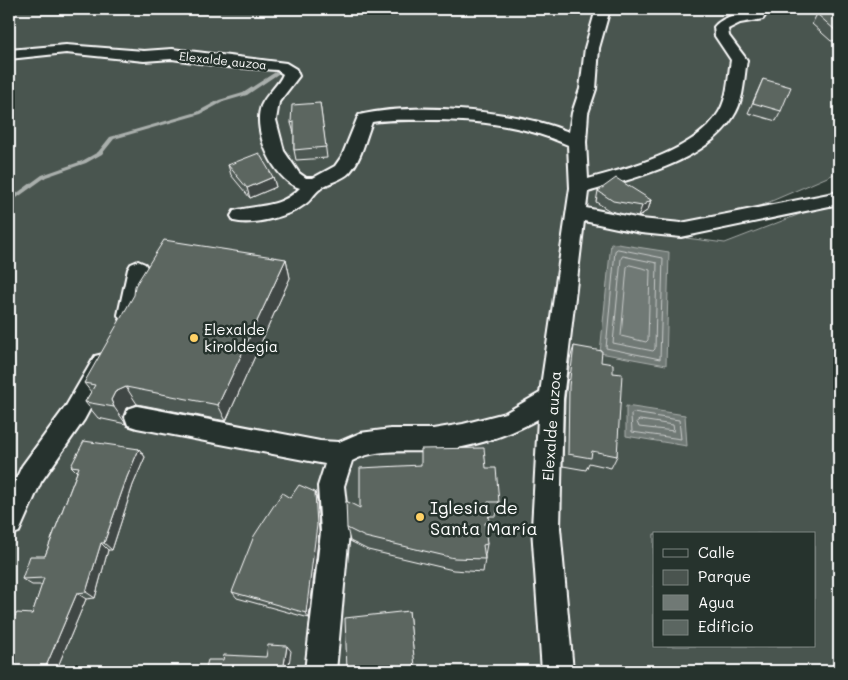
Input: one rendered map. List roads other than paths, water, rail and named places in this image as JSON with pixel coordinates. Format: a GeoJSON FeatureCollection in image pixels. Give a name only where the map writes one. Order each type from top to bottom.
{"type":"FeatureCollection","features":[{"type":"Feature","properties":{"kind":"street","name":"Elexalde auzoa"},"geometry":{"type":"LineString","coordinates":[[558,671],[546,528],[551,399],[579,188],[577,142],[580,113],[588,89],[592,48],[603,9]]}},
{"type":"Feature","properties":{"kind":"street"},"geometry":{"type":"LineString","coordinates":[[579,188],[646,168],[685,150],[714,130],[727,112],[740,60],[722,36],[722,27],[736,19],[758,16]]}},
{"type":"Feature","properties":{"kind":"street","name":"Elexalde auzoa"},"geometry":{"type":"LineString","coordinates":[[9,54],[66,49],[144,56],[172,54],[228,62],[281,66],[290,72],[291,76],[271,102],[267,112],[268,127],[274,149],[289,173],[301,182],[314,184]]}},
{"type":"Feature","properties":{"kind":"street"},"geometry":{"type":"LineString","coordinates":[[241,216],[280,210],[296,204],[314,184],[331,177],[346,165],[365,119],[398,115],[467,115],[502,118],[561,134],[577,142]]}},
{"type":"Feature","properties":{"kind":"street"},"geometry":{"type":"LineString","coordinates":[[576,212],[628,225],[654,229],[681,230],[839,198]]}},
{"type":"Feature","properties":{"kind":"street"},"geometry":{"type":"LineString","coordinates":[[9,523],[31,474],[75,413],[131,312],[138,270]]}},
{"type":"Feature","properties":{"kind":"street"},"geometry":{"type":"LineString","coordinates":[[137,417],[320,452],[341,454],[360,444],[391,440],[433,440],[464,435],[511,422],[551,399]]}},
{"type":"Feature","properties":{"kind":"street"},"geometry":{"type":"LineString","coordinates":[[320,671],[335,532],[332,486],[341,454]]}},
{"type":"Feature","properties":{"kind":"water"},"geometry":{"type":"Polygon","coordinates":[[[611,243],[669,252],[666,365],[600,353],[611,243]]]}},
{"type":"Feature","properties":{"kind":"water"},"geometry":{"type":"Polygon","coordinates":[[[626,406],[685,415],[687,446],[626,436],[626,406]]]}},
{"type":"Feature","properties":{"kind":"waterway"},"geometry":{"type":"LineString","coordinates":[[9,201],[44,176],[84,162],[100,153],[112,138],[199,113],[221,101],[245,94],[279,72]]}},
{"type":"Feature","properties":{"kind":"place","name":"Elexalde kiroldegia"},"geometry":{"type":"Point","coordinates":[194,338]}},
{"type":"Feature","properties":{"kind":"place","name":"Iglesia de Santa María"},"geometry":{"type":"Point","coordinates":[420,517]}}]}
